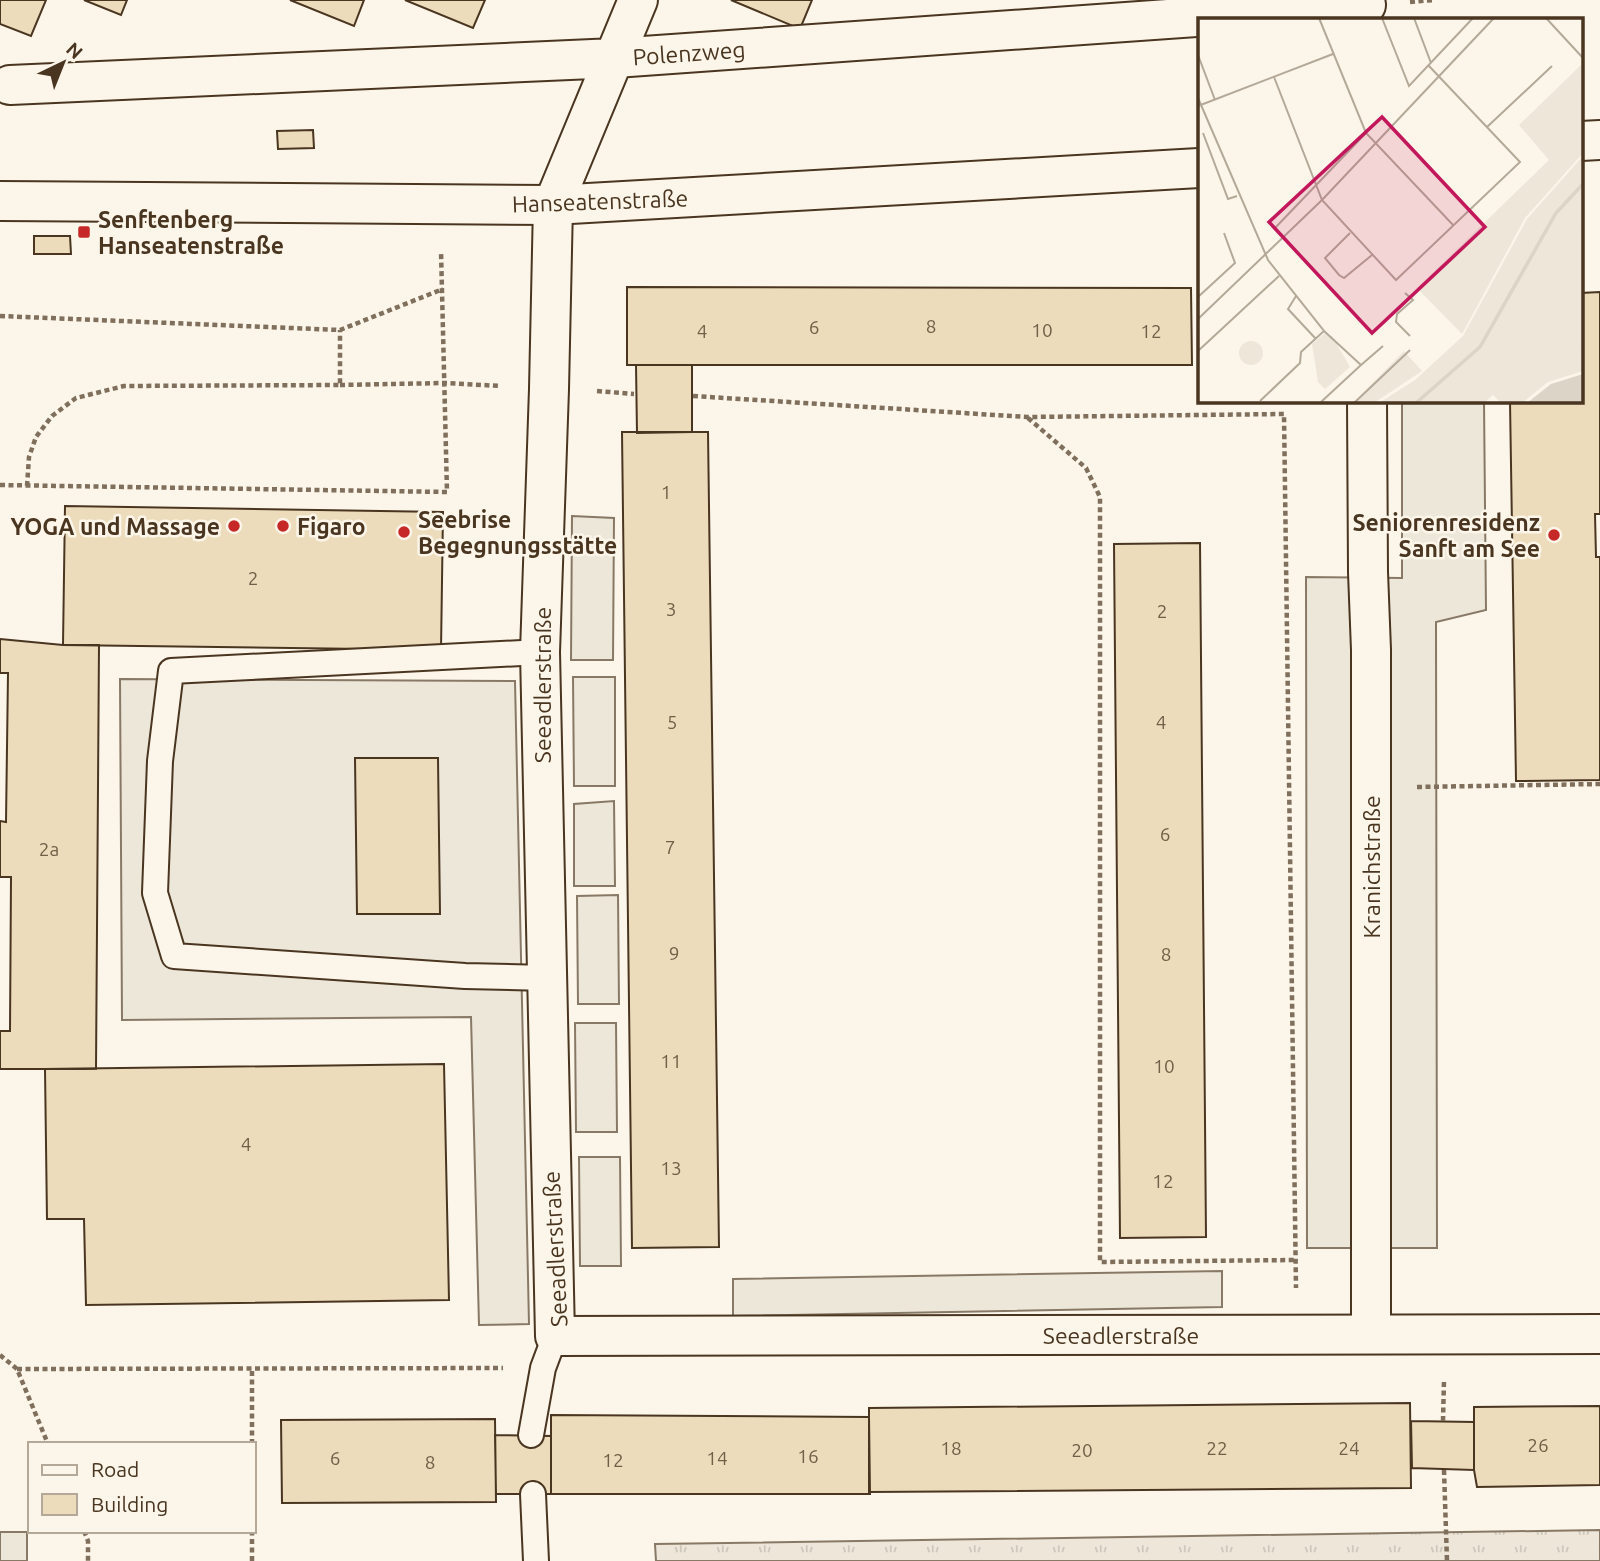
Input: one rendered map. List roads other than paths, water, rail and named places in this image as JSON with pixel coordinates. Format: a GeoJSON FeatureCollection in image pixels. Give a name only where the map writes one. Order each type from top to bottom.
{"type":"FeatureCollection","features":[{"type":"Feature","properties":{"kind":"street"},"geometry":{"type":"LineString","coordinates":[[553,205],[638,0]]}},
{"type":"Feature","properties":{"kind":"street","name":"Polenzweg"},"geometry":{"type":"LineString","coordinates":[[1217,18],[1367,8]]}},
{"type":"Feature","properties":{"kind":"street","name":"Polenzweg"},"geometry":{"type":"LineString","coordinates":[[10,85],[615,58],[1198,19]]}},
{"type":"Feature","properties":{"kind":"street"},"geometry":{"type":"LineString","coordinates":[[1582,141],[1600,140]]}},
{"type":"Feature","properties":{"kind":"street","name":"Hanseatenstraße"},"geometry":{"type":"LineString","coordinates":[[0,201],[553,205],[1198,168]]}},
{"type":"Feature","properties":{"kind":"street","name":"Seeadlerstraße"},"geometry":{"type":"LineString","coordinates":[[553,205],[540,652],[547,978],[549,1352],[1297,1334],[1600,1334]]}},
{"type":"Feature","properties":{"kind":"street","name":"Kranichstraße"},"geometry":{"type":"LineString","coordinates":[[1367,402],[1371,787],[1371,1333]]}},
{"type":"Feature","properties":{"kind":"lane"},"geometry":{"type":"LineString","coordinates":[[540,652],[171,671],[160,761],[155,893],[174,956],[465,976],[547,978]]}},
{"type":"Feature","properties":{"kind":"lane"},"geometry":{"type":"LineString","coordinates":[[531,1435],[549,1352]]}},
{"type":"Feature","properties":{"kind":"lane"},"geometry":{"type":"LineString","coordinates":[[533,1494],[536,1561]]}},
{"type":"Feature","properties":{"kind":"place","name":"Senftenberg Hanseatenstraße"},"geometry":{"type":"Point","coordinates":[84,232]}},
{"type":"Feature","properties":{"kind":"place","name":"YOGA und Massage"},"geometry":{"type":"Point","coordinates":[234,526]}},
{"type":"Feature","properties":{"kind":"place","name":"Figaro"},"geometry":{"type":"Point","coordinates":[283,526]}},
{"type":"Feature","properties":{"kind":"place","name":"Seebrise Begegnungsstätte"},"geometry":{"type":"Point","coordinates":[404,532]}},
{"type":"Feature","properties":{"kind":"place","name":"Seniorenresidenz Sanft am See"},"geometry":{"type":"Point","coordinates":[1554,535]}}]}
